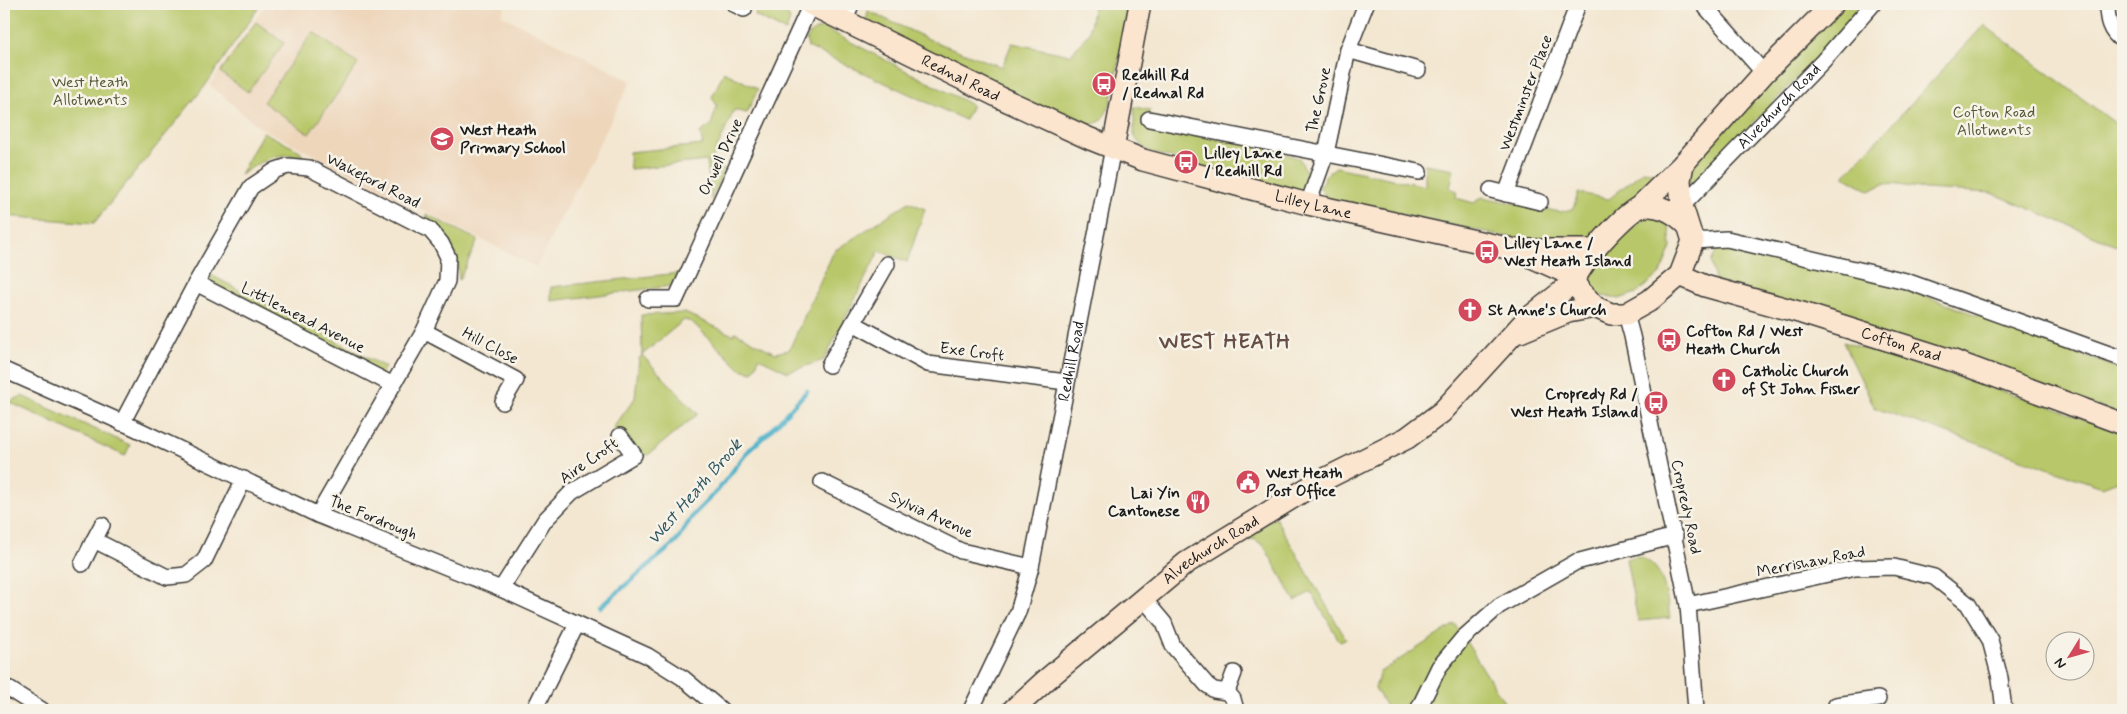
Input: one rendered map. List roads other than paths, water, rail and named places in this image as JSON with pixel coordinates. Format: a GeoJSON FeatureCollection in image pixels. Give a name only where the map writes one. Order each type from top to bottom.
{"type":"FeatureCollection","features":[{"type":"Feature","properties":{"kind":"street","name":"Rednal Road"},"geometry":{"type":"LineString","coordinates":[[811,4],[848,13],[1007,101],[1114,148]]}},
{"type":"Feature","properties":{"kind":"street","name":"Orwell Drive"},"geometry":{"type":"LineString","coordinates":[[648,299],[676,299],[811,4]]}},
{"type":"Feature","properties":{"kind":"street","name":"Redhill Road"},"geometry":{"type":"LineString","coordinates":[[971,710],[1018,612],[1030,567],[1114,148],[1140,4]]}},
{"type":"Feature","properties":{"kind":"street","name":"The Grove"},"geometry":{"type":"LineString","coordinates":[[1308,204],[1326,153],[1348,50],[1366,4]]}},
{"type":"Feature","properties":{"kind":"street","name":"Westminster Place"},"geometry":{"type":"LineString","coordinates":[[1506,194],[1578,4]]}},
{"type":"Feature","properties":{"kind":"street"},"geometry":{"type":"LineString","coordinates":[[1703,4],[1764,73]]}},
{"type":"Feature","properties":{"kind":"street","name":"Alvechurch Road"},"geometry":{"type":"LineString","coordinates":[[1013,710],[1186,563],[1314,485],[1407,438],[1442,412],[1569,275],[1582,265],[1594,250],[1683,164],[1764,73],[1833,4]]}},
{"type":"Feature","properties":{"kind":"street","name":"Alvechurch Road"},"geometry":{"type":"LineString","coordinates":[[1688,224],[1823,61],[1873,4]]}},
{"type":"Feature","properties":{"kind":"street"},"geometry":{"type":"LineString","coordinates":[[2107,4],[2107,22],[2118,38],[2123,41]]}},
{"type":"Feature","properties":{"kind":"street"},"geometry":{"type":"LineString","coordinates":[[1348,50],[1418,70]]}},
{"type":"Feature","properties":{"kind":"street"},"geometry":{"type":"LineString","coordinates":[[1149,119],[1420,172]]}},
{"type":"Feature","properties":{"kind":"street","name":"Lilley Lane"},"geometry":{"type":"LineString","coordinates":[[1114,148],[1143,160],[1308,204],[1516,250],[1594,250]]}},
{"type":"Feature","properties":{"kind":"street"},"geometry":{"type":"LineString","coordinates":[[1569,275],[1595,307],[1611,314],[1626,314],[1649,301],[1680,275],[1688,224],[1680,180],[1683,164]]}},
{"type":"Feature","properties":{"kind":"street","name":"Wakeford Road"},"geometry":{"type":"LineString","coordinates":[[122,423],[196,283],[251,187],[276,170],[288,166],[309,168],[430,230],[441,242],[448,257],[446,281],[424,331],[318,515]]}},
{"type":"Feature","properties":{"kind":"street"},"geometry":{"type":"LineString","coordinates":[[1491,190],[1540,202]]}},
{"type":"Feature","properties":{"kind":"street"},"geometry":{"type":"LineString","coordinates":[[1638,208],[1653,207],[1666,210],[1679,216],[1688,224],[1727,239],[1906,281],[2123,359]]}},
{"type":"Feature","properties":{"kind":"street","name":"Lilley Lane"},"geometry":{"type":"LineString","coordinates":[[1516,250],[1569,275]]}},
{"type":"Feature","properties":{"kind":"street"},"geometry":{"type":"LineString","coordinates":[[829,365],[887,264]]}},
{"type":"Feature","properties":{"kind":"street","name":"Cofton Road"},"geometry":{"type":"LineString","coordinates":[[1680,275],[1705,286],[1802,313],[1954,361],[2122,422]]}},
{"type":"Feature","properties":{"kind":"street","name":"Littlemead Avenue"},"geometry":{"type":"LineString","coordinates":[[196,283],[393,385]]}},
{"type":"Feature","properties":{"kind":"street","name":"Alvechurch Road"},"geometry":{"type":"LineString","coordinates":[[1514,335],[1568,312],[1595,307]]}},
{"type":"Feature","properties":{"kind":"street","name":"Cropredy Road"},"geometry":{"type":"LineString","coordinates":[[1626,314],[1675,536],[1688,605],[1696,710]]}},
{"type":"Feature","properties":{"kind":"street","name":"Exe Croft"},"geometry":{"type":"LineString","coordinates":[[853,323],[928,364],[1066,382]]}},
{"type":"Feature","properties":{"kind":"street","name":"Hill Close"},"geometry":{"type":"LineString","coordinates":[[424,331],[516,380],[503,402]]}},
{"type":"Feature","properties":{"kind":"street","name":"The Fordrough"},"geometry":{"type":"LineString","coordinates":[[4,370],[318,515],[501,589],[648,656],[683,678],[721,710]]}},
{"type":"Feature","properties":{"kind":"street","name":"Aire Croft"},"geometry":{"type":"LineString","coordinates":[[501,589],[544,520],[572,492],[634,455],[620,436]]}},
{"type":"Feature","properties":{"kind":"street"},"geometry":{"type":"LineString","coordinates":[[94,540],[167,577],[186,575],[204,561],[244,480]]}},
{"type":"Feature","properties":{"kind":"street","name":"Sylvia Avenue"},"geometry":{"type":"LineString","coordinates":[[822,482],[962,551],[1030,567]]}},
{"type":"Feature","properties":{"kind":"street"},"geometry":{"type":"LineString","coordinates":[[82,564],[102,525]]}},
{"type":"Feature","properties":{"kind":"street"},"geometry":{"type":"LineString","coordinates":[[1418,710],[1439,667],[1463,638],[1499,606],[1576,562],[1675,536]]}},
{"type":"Feature","properties":{"kind":"street","name":"Merrishaw Road"},"geometry":{"type":"LineString","coordinates":[[1688,605],[1855,568],[1894,567],[1934,577],[1968,604],[1990,640],[2000,678],[2004,710]]}},
{"type":"Feature","properties":{"kind":"street"},"geometry":{"type":"LineString","coordinates":[[1143,598],[1164,623],[1173,646],[1207,685],[1214,690],[1227,692],[1233,699],[1236,710]]}},
{"type":"Feature","properties":{"kind":"street"},"geometry":{"type":"LineString","coordinates":[[534,710],[577,624]]}},
{"type":"Feature","properties":{"kind":"street"},"geometry":{"type":"LineString","coordinates":[[1227,692],[1234,673]]}},
{"type":"Feature","properties":{"kind":"street"},"geometry":{"type":"LineString","coordinates":[[4,686],[40,710]]}},
{"type":"Feature","properties":{"kind":"street"},"geometry":{"type":"LineString","coordinates":[[1836,705],[1856,706],[1878,699]]}},
{"type":"Feature","properties":{"kind":"waterway","name":"West Heath Brook"},"geometry":{"type":"LineString","coordinates":[[600,607],[676,542],[694,514],[718,490],[748,451],[769,432],[807,391]]}},
{"type":"Feature","properties":{"kind":"place","name":"Redhill Rd / Rednal Rd"},"geometry":{"type":"Point","coordinates":[1104,84]}},
{"type":"Feature","properties":{"kind":"place","name":"West Heath Primary School"},"geometry":{"type":"Point","coordinates":[442,139]}},
{"type":"Feature","properties":{"kind":"place","name":"Lilley Lane / Redhill Rd"},"geometry":{"type":"Point","coordinates":[1186,162]}},
{"type":"Feature","properties":{"kind":"place","name":"Lilley Lane / West Heath Island"},"geometry":{"type":"Point","coordinates":[1487,252]}},
{"type":"Feature","properties":{"kind":"place","name":"St Anne's Church"},"geometry":{"type":"Point","coordinates":[1470,310]}},
{"type":"Feature","properties":{"kind":"place","name":"Cofton Rd / West Heath Church"},"geometry":{"type":"Point","coordinates":[1669,340]}},
{"type":"Feature","properties":{"kind":"place","name":"Catholic Church of St John Fisher"},"geometry":{"type":"Point","coordinates":[1724,380]}},
{"type":"Feature","properties":{"kind":"place","name":"Cropredy Rd / West Heath Island"},"geometry":{"type":"Point","coordinates":[1656,403]}},
{"type":"Feature","properties":{"kind":"place","name":"West Heath Post Office"},"geometry":{"type":"Point","coordinates":[1248,482]}},
{"type":"Feature","properties":{"kind":"place","name":"Lai Yin Cantonese"},"geometry":{"type":"Point","coordinates":[1198,502]}},
{"type":"Feature","properties":{"kind":"district","name":"WEST HEATH"},"geometry":{"type":"Point","coordinates":[1225,342]}},
{"type":"Feature","properties":{"kind":"park label","name":"West Heath Allotments"},"geometry":{"type":"Point","coordinates":[90,91]}},
{"type":"Feature","properties":{"kind":"park label","name":"Cofton Road Allotments"},"geometry":{"type":"Point","coordinates":[1994,121]}}]}
